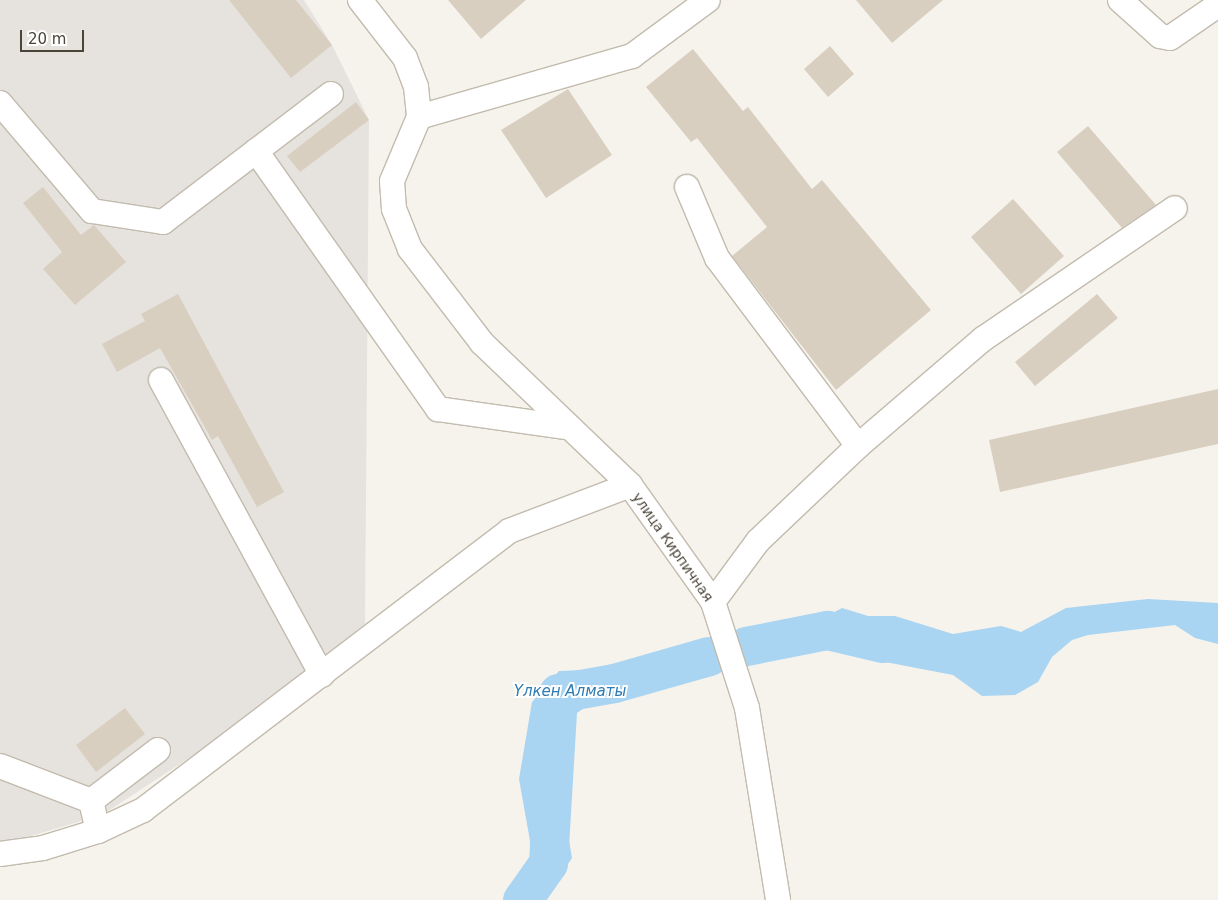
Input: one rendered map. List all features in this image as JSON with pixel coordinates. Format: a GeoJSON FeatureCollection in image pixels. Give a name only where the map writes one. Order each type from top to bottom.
{"type":"FeatureCollection","features":[{"type":"Feature","properties":{"kind":"street"},"geometry":{"type":"LineString","coordinates":[[360,0],[405,58],[416,87],[419,117],[632,56],[708,0]]}},
{"type":"Feature","properties":{"kind":"street"},"geometry":{"type":"LineString","coordinates":[[1120,0],[1160,36],[1170,38],[1218,5]]}},
{"type":"Feature","properties":{"kind":"street"},"geometry":{"type":"LineString","coordinates":[[0,103],[92,211],[163,222],[331,94]]}},
{"type":"Feature","properties":{"kind":"street","name":"улица Кирпичная"},"geometry":{"type":"LineString","coordinates":[[419,117],[392,181],[394,209],[410,249],[482,343],[565,427],[630,485],[713,602],[747,708],[778,900]]}},
{"type":"Feature","properties":{"kind":"street"},"geometry":{"type":"LineString","coordinates":[[256,151],[438,409],[565,427]]}},
{"type":"Feature","properties":{"kind":"street"},"geometry":{"type":"LineString","coordinates":[[686,186],[728,274],[858,446]]}},
{"type":"Feature","properties":{"kind":"street"},"geometry":{"type":"LineString","coordinates":[[713,602],[758,542],[858,446],[983,338],[1175,208]]}},
{"type":"Feature","properties":{"kind":"street"},"geometry":{"type":"LineString","coordinates":[[161,380],[322,675]]}},
{"type":"Feature","properties":{"kind":"street"},"geometry":{"type":"LineString","coordinates":[[0,854],[43,848],[98,831],[143,810],[508,531],[630,485]]}},
{"type":"Feature","properties":{"kind":"street"},"geometry":{"type":"LineString","coordinates":[[91,800],[158,750]]}},
{"type":"Feature","properties":{"kind":"street"},"geometry":{"type":"LineString","coordinates":[[0,766],[91,800]]}},
{"type":"Feature","properties":{"kind":"street"},"geometry":{"type":"LineString","coordinates":[[91,800],[98,831]]}},
{"type":"Feature","properties":{"kind":"shaded area"},"geometry":{"type":"Polygon","coordinates":[[[0,0],[304,0],[332,45],[369,120],[365,624],[195,754],[102,815],[0,845],[0,0]]]}},
{"type":"Feature","properties":{"kind":"water"},"geometry":{"type":"Polygon","coordinates":[[[1148,599],[1218,603],[1218,644],[1195,638],[1175,625],[1088,635],[1072,640],[1052,657],[1038,682],[1015,695],[982,696],[953,675],[880,661],[833,644],[825,617],[842,608],[868,616],[895,616],[953,634],[1001,626],[1021,632],[1066,608],[1148,599]]]}},
{"type":"Feature","properties":{"kind":"water","name":"Үлкен Алматы"},"geometry":{"type":"Polygon","coordinates":[[[614,669],[630,692],[596,700],[565,721],[554,752],[572,858],[544,900],[521,900],[535,869],[519,779],[532,702],[559,671],[614,669]]]}},
{"type":"Feature","properties":{"kind":"building"},"geometry":{"type":"Polygon","coordinates":[[[229,0],[296,0],[332,45],[291,78],[229,0]]]}},
{"type":"Feature","properties":{"kind":"building"},"geometry":{"type":"Polygon","coordinates":[[[448,0],[526,0],[481,39],[448,0]]]}},
{"type":"Feature","properties":{"kind":"building"},"geometry":{"type":"Polygon","coordinates":[[[856,0],[943,0],[892,43],[856,0]]]}},
{"type":"Feature","properties":{"kind":"building"},"geometry":{"type":"Polygon","coordinates":[[[830,46],[854,74],[828,97],[804,69],[830,46]]]}},
{"type":"Feature","properties":{"kind":"building"},"geometry":{"type":"Polygon","coordinates":[[[693,49],[743,111],[748,107],[812,189],[822,180],[931,310],[836,390],[732,256],[767,227],[697,138],[691,142],[646,87],[693,49]]]}},
{"type":"Feature","properties":{"kind":"building"},"geometry":{"type":"Polygon","coordinates":[[[568,89],[612,155],[546,198],[501,130],[568,89]]]}},
{"type":"Feature","properties":{"kind":"building"},"geometry":{"type":"Polygon","coordinates":[[[356,102],[369,120],[300,172],[287,156],[356,102]]]}},
{"type":"Feature","properties":{"kind":"building"},"geometry":{"type":"Polygon","coordinates":[[[1088,126],[1156,205],[1122,228],[1057,152],[1088,126]]]}},
{"type":"Feature","properties":{"kind":"building"},"geometry":{"type":"Polygon","coordinates":[[[43,187],[81,235],[94,225],[126,262],[75,305],[43,269],[62,252],[23,203],[43,187]]]}},
{"type":"Feature","properties":{"kind":"building"},"geometry":{"type":"Polygon","coordinates":[[[1013,199],[1064,256],[1021,294],[971,237],[1013,199]]]}},
{"type":"Feature","properties":{"kind":"building"},"geometry":{"type":"Polygon","coordinates":[[[178,294],[284,492],[257,507],[218,436],[212,440],[160,348],[117,372],[102,344],[145,321],[141,314],[178,294]]]}},
{"type":"Feature","properties":{"kind":"building"},"geometry":{"type":"Polygon","coordinates":[[[1097,294],[1118,318],[1035,386],[1015,362],[1097,294]]]}},
{"type":"Feature","properties":{"kind":"building"},"geometry":{"type":"Polygon","coordinates":[[[1218,389],[1218,444],[1000,492],[989,440],[1218,389]]]}},
{"type":"Feature","properties":{"kind":"building"},"geometry":{"type":"Polygon","coordinates":[[[125,708],[145,734],[96,772],[76,745],[125,708]]]}},
{"type":"Feature","properties":{"kind":"waterway","name":"Үлкен Алматы"},"geometry":{"type":"LineString","coordinates":[[746,646],[827,630],[882,643]]}},
{"type":"Feature","properties":{"kind":"waterway","name":"Үлкен Алматы"},"geometry":{"type":"LineString","coordinates":[[522,900],[548,863],[558,693],[614,683],[709,656]]}}]}
